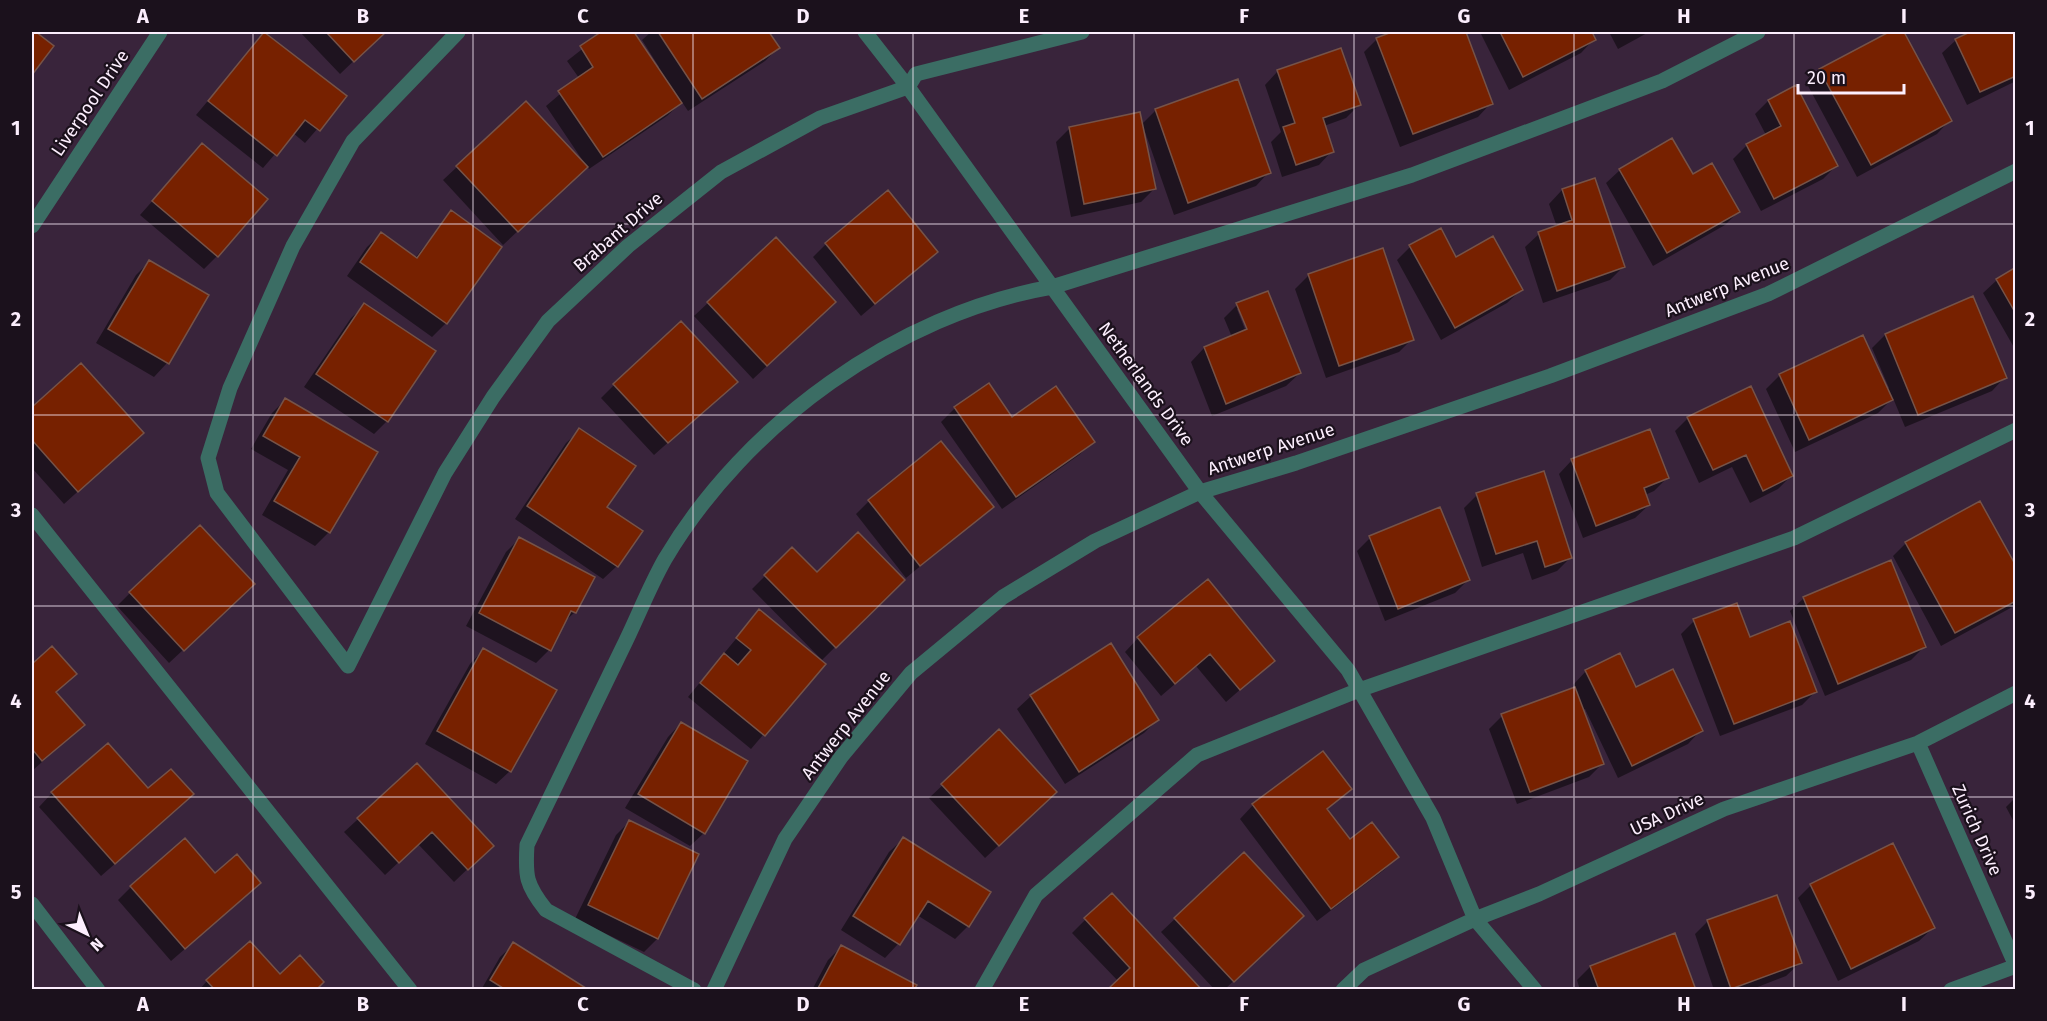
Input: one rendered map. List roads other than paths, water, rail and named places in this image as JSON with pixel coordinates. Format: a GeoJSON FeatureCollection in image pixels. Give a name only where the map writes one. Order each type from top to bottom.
{"type":"FeatureCollection","features":[{"type":"Feature","properties":{"kind":"street","name":"Liverpool Drive"},"geometry":{"type":"LineString","coordinates":[[32,226],[160,32]]}},
{"type":"Feature","properties":{"kind":"street","name":"Brabant Drive"},"geometry":{"type":"LineString","coordinates":[[458,32],[353,141],[293,246],[230,388],[208,459],[217,493],[348,666],[445,473],[493,397],[548,321],[628,246],[721,172],[820,118],[908,87],[916,74],[1082,32]]}},
{"type":"Feature","properties":{"kind":"street","name":"Netherlands Drive"},"geometry":{"type":"LineString","coordinates":[[865,32],[908,87],[1200,492],[1348,670],[1433,818],[1475,919],[1535,990]]}},
{"type":"Feature","properties":{"kind":"street"},"geometry":{"type":"LineString","coordinates":[[694,990],[546,910],[531,892],[525,874],[527,845],[665,560],[697,512],[756,444],[800,404],[874,353],[969,308],[1011,294],[1052,287],[1412,175],[1662,81],[1758,32]]}},
{"type":"Feature","properties":{"kind":"street","name":"Antwerp Avenue"},"geometry":{"type":"LineString","coordinates":[[714,990],[785,839],[841,758],[911,673],[1003,597],[1095,541],[1200,492],[1296,463],[1550,376],[1768,294],[2016,171]]}},
{"type":"Feature","properties":{"kind":"street"},"geometry":{"type":"LineString","coordinates":[[982,990],[1036,895],[1197,755],[1359,690],[1794,538],[2016,430]]}},
{"type":"Feature","properties":{"kind":"street"},"geometry":{"type":"LineString","coordinates":[[32,515],[410,990]]}},
{"type":"Feature","properties":{"kind":"street","name":"USA Drive"},"geometry":{"type":"LineString","coordinates":[[1343,990],[1364,970],[1475,919],[1539,894],[1724,809],[1918,743],[2016,693]]}},
{"type":"Feature","properties":{"kind":"street","name":"Zurich Drive"},"geometry":{"type":"LineString","coordinates":[[1918,743],[2016,966]]}},
{"type":"Feature","properties":{"kind":"street"},"geometry":{"type":"LineString","coordinates":[[32,904],[98,990]]}},
{"type":"Feature","properties":{"kind":"street"},"geometry":{"type":"LineString","coordinates":[[1952,990],[2016,966]]}}]}
